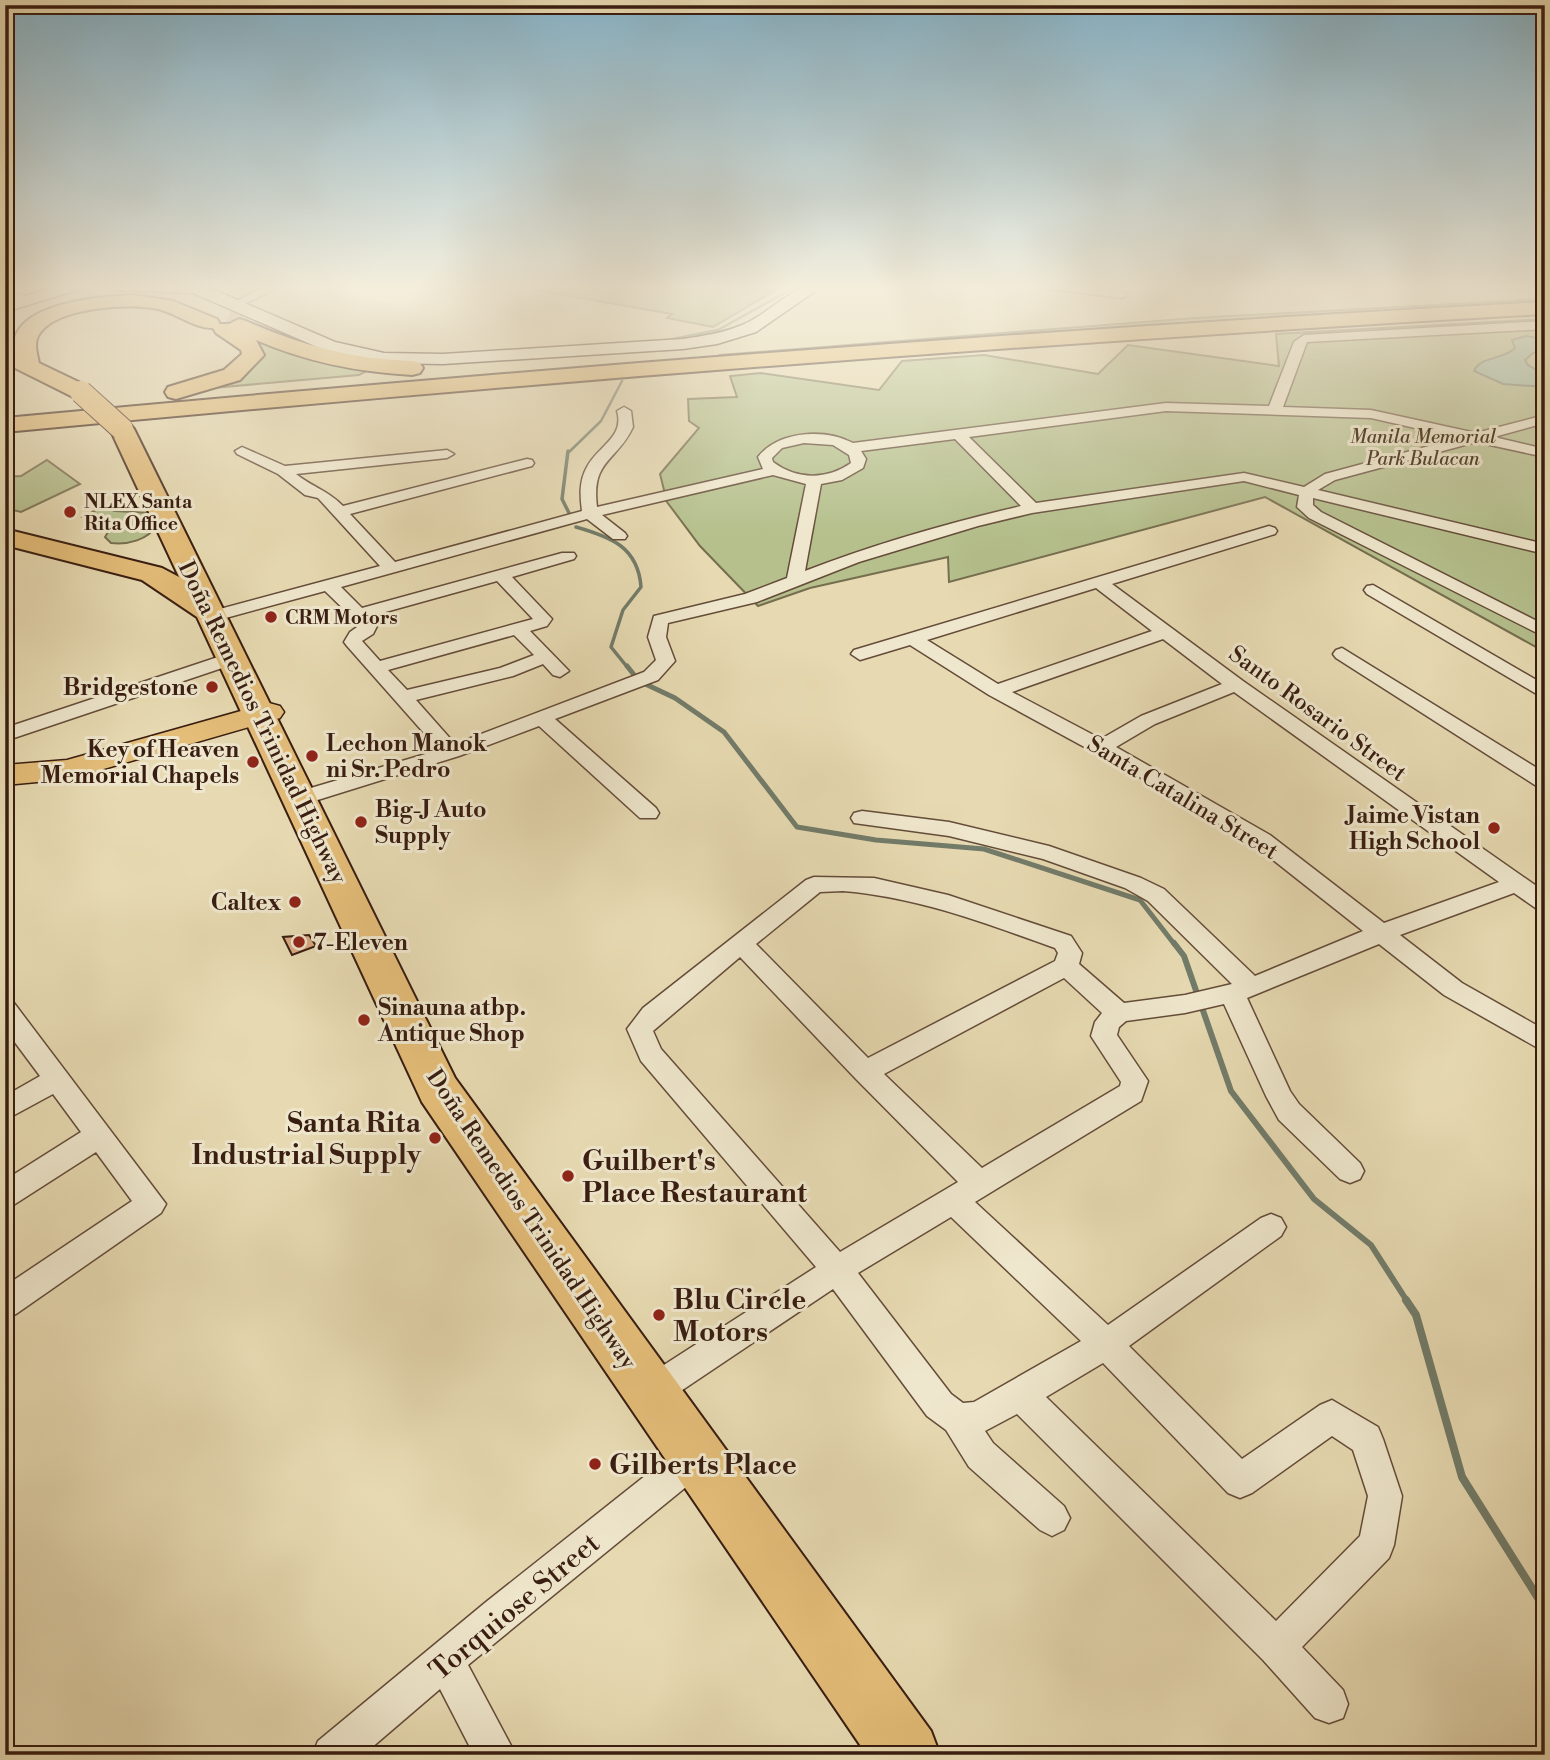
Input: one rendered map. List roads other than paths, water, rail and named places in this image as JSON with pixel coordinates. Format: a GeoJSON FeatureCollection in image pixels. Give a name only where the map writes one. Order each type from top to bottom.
{"type":"FeatureCollection","features":[{"type":"Feature","properties":{"kind":"highway"},"geometry":{"type":"LineString","coordinates":[[32,367],[99,411]]}},
{"type":"Feature","properties":{"kind":"highway"},"geometry":{"type":"LineString","coordinates":[[5,436],[75,425],[99,411],[111,399],[178,391],[232,375],[240,367]]}},
{"type":"Feature","properties":{"kind":"highway"},"geometry":{"type":"LineString","coordinates":[[403,367],[466,367]]}},
{"type":"Feature","properties":{"kind":"highway"},"geometry":{"type":"LineString","coordinates":[[5,425],[99,411],[536,367]]}},
{"type":"Feature","properties":{"kind":"highway"},"geometry":{"type":"LineString","coordinates":[[5,414],[99,411],[655,367]]}},
{"type":"Feature","properties":{"kind":"highway","name":"Doña Remedios Trinidad Highway"},"geometry":{"type":"LineString","coordinates":[[99,411],[179,547],[438,1089],[908,1755]]}},
{"type":"Feature","properties":{"kind":"highway"},"geometry":{"type":"LineString","coordinates":[[8,528],[111,549],[179,547]]}},
{"type":"Feature","properties":{"kind":"highway"},"geometry":{"type":"LineString","coordinates":[[8,528],[94,559],[159,577],[210,615]]}},
{"type":"Feature","properties":{"kind":"highway"},"geometry":{"type":"LineString","coordinates":[[94,559],[139,559],[179,547]]}},
{"type":"Feature","properties":{"kind":"main road"},"geometry":{"type":"LineString","coordinates":[[5,775],[69,769],[269,712]]}},
{"type":"Feature","properties":{"kind":"street"},"geometry":{"type":"LineString","coordinates":[[1275,409],[1291,367]]}},
{"type":"Feature","properties":{"kind":"street"},"geometry":{"type":"LineString","coordinates":[[850,448],[859,459],[851,471],[829,479],[798,479],[773,471],[766,464],[765,457],[777,445],[790,441],[820,439],[850,448],[1155,407],[1371,414],[1545,453]]}},
{"type":"Feature","properties":{"kind":"street"},"geometry":{"type":"LineString","coordinates":[[619,536],[590,514],[586,489],[596,463],[626,431],[627,417],[624,411]]}},
{"type":"Feature","properties":{"kind":"street"},"geometry":{"type":"LineString","coordinates":[[1545,419],[1330,477],[1308,490],[1304,498],[1305,507],[1315,515],[1545,632]]}},
{"type":"Feature","properties":{"kind":"street"},"geometry":{"type":"LineString","coordinates":[[957,433],[1032,508]]}},
{"type":"Feature","properties":{"kind":"street"},"geometry":{"type":"LineString","coordinates":[[242,451],[283,471],[310,492],[323,494],[392,569]]}},
{"type":"Feature","properties":{"kind":"street"},"geometry":{"type":"LineString","coordinates":[[283,471],[447,454]]}},
{"type":"Feature","properties":{"kind":"street"},"geometry":{"type":"LineString","coordinates":[[340,512],[527,463]]}},
{"type":"Feature","properties":{"kind":"street"},"geometry":{"type":"LineString","coordinates":[[323,494],[331,487],[327,465]]}},
{"type":"Feature","properties":{"kind":"street"},"geometry":{"type":"LineString","coordinates":[[210,615],[331,587],[590,514],[773,471]]}},
{"type":"Feature","properties":{"kind":"street"},"geometry":{"type":"LineString","coordinates":[[301,798],[452,752],[651,676],[666,661],[657,636],[660,620],[751,598],[917,537],[1032,508],[1244,477],[1308,490],[1545,549]]}},
{"type":"Feature","properties":{"kind":"street"},"geometry":{"type":"LineString","coordinates":[[795,581],[814,480]]}},
{"type":"Feature","properties":{"kind":"street"},"geometry":{"type":"LineString","coordinates":[[860,654],[1269,531]]}},
{"type":"Feature","properties":{"kind":"street"},"geometry":{"type":"LineString","coordinates":[[359,614],[568,556]]}},
{"type":"Feature","properties":{"kind":"street"},"geometry":{"type":"LineString","coordinates":[[377,667],[541,622],[543,619],[501,575]]}},
{"type":"Feature","properties":{"kind":"street","name":"Santo Rosario Street"},"geometry":{"type":"LineString","coordinates":[[1100,583],[1163,633],[1545,903]]}},
{"type":"Feature","properties":{"kind":"street"},"geometry":{"type":"LineString","coordinates":[[331,587],[370,627],[356,636],[353,642],[452,752]]}},
{"type":"Feature","properties":{"kind":"street"},"geometry":{"type":"LineString","coordinates":[[1373,590],[1545,693]]}},
{"type":"Feature","properties":{"kind":"street"},"geometry":{"type":"LineString","coordinates":[[519,630],[560,671]]}},
{"type":"Feature","properties":{"kind":"street"},"geometry":{"type":"LineString","coordinates":[[996,691],[1163,633]]}},
{"type":"Feature","properties":{"kind":"street","name":"Santa Catalina Street"},"geometry":{"type":"LineString","coordinates":[[914,639],[996,691],[1102,747],[1262,840],[1453,989],[1545,1042]]}},
{"type":"Feature","properties":{"kind":"street"},"geometry":{"type":"LineString","coordinates":[[1342,654],[1545,782]]}},
{"type":"Feature","properties":{"kind":"street"},"geometry":{"type":"LineString","coordinates":[[404,697],[506,672],[546,657]]}},
{"type":"Feature","properties":{"kind":"street"},"geometry":{"type":"LineString","coordinates":[[5,735],[233,658]]}},
{"type":"Feature","properties":{"kind":"street"},"geometry":{"type":"LineString","coordinates":[[1102,747],[1148,720],[1236,685]]}},
{"type":"Feature","properties":{"kind":"street"},"geometry":{"type":"LineString","coordinates":[[543,719],[648,813]]}},
{"type":"Feature","properties":{"kind":"street"},"geometry":{"type":"LineString","coordinates":[[862,818],[949,829],[1049,853],[1133,883],[1156,895],[1235,993],[1279,1096],[1289,1112],[1350,1171]]}},
{"type":"Feature","properties":{"kind":"street"},"geometry":{"type":"LineString","coordinates":[[865,1073],[1066,966],[1070,953],[1063,942],[931,898],[838,882],[814,885],[652,1015],[640,1029],[650,1055],[837,1270],[939,1405],[958,1419],[981,1455],[1052,1518]]}},
{"type":"Feature","properties":{"kind":"street"},"geometry":{"type":"LineString","coordinates":[[651,1392],[837,1270],[1131,1094],[1135,1081],[1104,1036],[1108,1022],[1119,1013],[1185,1004],[1235,993],[1382,933],[1515,884]]}},
{"type":"Feature","properties":{"kind":"street"},"geometry":{"type":"LineString","coordinates":[[742,944],[865,1073],[967,1193],[1106,1345],[1240,1481],[1332,1416],[1366,1439],[1385,1496],[1376,1545],[1276,1647]]}},
{"type":"Feature","properties":{"kind":"street"},"geometry":{"type":"LineString","coordinates":[[1066,966],[1119,1013]]}},
{"type":"Feature","properties":{"kind":"street"},"geometry":{"type":"LineString","coordinates":[[5,1304],[151,1204],[57,1079],[10,1025]]}},
{"type":"Feature","properties":{"kind":"street"},"geometry":{"type":"LineString","coordinates":[[5,1109],[57,1079]]}},
{"type":"Feature","properties":{"kind":"street"},"geometry":{"type":"LineString","coordinates":[[5,1195],[99,1135]]}},
{"type":"Feature","properties":{"kind":"street"},"geometry":{"type":"LineString","coordinates":[[958,1419],[978,1418],[1106,1345],[1271,1227]]}},
{"type":"Feature","properties":{"kind":"street"},"geometry":{"type":"LineString","coordinates":[[1020,1394],[1276,1647],[1329,1704]]}},
{"type":"Feature","properties":{"kind":"street","name":"Torquiose Street"},"geometry":{"type":"LineString","coordinates":[[332,1755],[499,1615],[696,1457]]}},
{"type":"Feature","properties":{"kind":"street"},"geometry":{"type":"LineString","coordinates":[[446,1662],[496,1755]]}},
{"type":"Feature","properties":{"kind":"waterway"},"geometry":{"type":"LineString","coordinates":[[568,453],[601,421],[622,381]]}},
{"type":"Feature","properties":{"kind":"waterway"},"geometry":{"type":"LineString","coordinates":[[568,451],[562,499],[569,513]]}},
{"type":"Feature","properties":{"kind":"waterway"},"geometry":{"type":"LineString","coordinates":[[576,527],[621,546],[639,573],[641,587],[623,610],[611,647],[628,668]]}},
{"type":"Feature","properties":{"kind":"waterway"},"geometry":{"type":"LineString","coordinates":[[627,666],[639,681],[675,698],[724,732],[797,827],[876,840],[984,849],[1140,900],[1175,945]]}},
{"type":"Feature","properties":{"kind":"waterway"},"geometry":{"type":"LineString","coordinates":[[1174,943],[1184,956],[1231,1091],[1314,1199],[1371,1245],[1407,1301]]}},
{"type":"Feature","properties":{"kind":"waterway"},"geometry":{"type":"LineString","coordinates":[[1406,1300],[1416,1315],[1462,1477],[1545,1609]]}},
{"type":"Feature","properties":{"kind":"tunnel"},"geometry":{"type":"LineString","coordinates":[[5,519],[10,520]]}},
{"type":"Feature","properties":{"kind":"place","name":"NLEX Santa Rita Office"},"geometry":{"type":"Point","coordinates":[70,512]}},
{"type":"Feature","properties":{"kind":"place","name":"CRM Motors"},"geometry":{"type":"Point","coordinates":[271,617]}},
{"type":"Feature","properties":{"kind":"place","name":"Bridgestone"},"geometry":{"type":"Point","coordinates":[212,687]}},
{"type":"Feature","properties":{"kind":"place","name":"Lechon Manok ni Sr. Pedro"},"geometry":{"type":"Point","coordinates":[312,756]}},
{"type":"Feature","properties":{"kind":"place","name":"Key of Heaven Memorial Chapels"},"geometry":{"type":"Point","coordinates":[253,762]}},
{"type":"Feature","properties":{"kind":"place","name":"Big-J Auto Supply"},"geometry":{"type":"Point","coordinates":[361,822]}},
{"type":"Feature","properties":{"kind":"place","name":"Jaime Vistan High School"},"geometry":{"type":"Point","coordinates":[1494,828]}},
{"type":"Feature","properties":{"kind":"place","name":"Caltex"},"geometry":{"type":"Point","coordinates":[295,902]}},
{"type":"Feature","properties":{"kind":"place","name":"7-Eleven"},"geometry":{"type":"Point","coordinates":[299,942]}},
{"type":"Feature","properties":{"kind":"place","name":"Sinauna atbp. Antique Shop"},"geometry":{"type":"Point","coordinates":[364,1020]}},
{"type":"Feature","properties":{"kind":"place","name":"Santa Rita Industrial Supply"},"geometry":{"type":"Point","coordinates":[435,1138]}},
{"type":"Feature","properties":{"kind":"place","name":"Guilbert's Place Restaurant"},"geometry":{"type":"Point","coordinates":[568,1176]}},
{"type":"Feature","properties":{"kind":"place","name":"Blu Circle Motors"},"geometry":{"type":"Point","coordinates":[659,1315]}},
{"type":"Feature","properties":{"kind":"place","name":"Gilberts Place"},"geometry":{"type":"Point","coordinates":[595,1464]}},
{"type":"Feature","properties":{"kind":"park label","name":"Manila Memorial Park Bulacan"},"geometry":{"type":"Point","coordinates":[1423,447]}}]}
